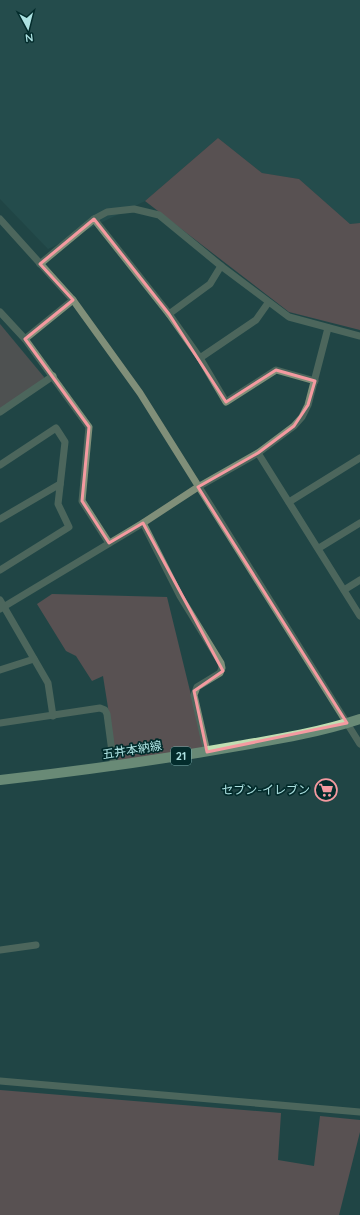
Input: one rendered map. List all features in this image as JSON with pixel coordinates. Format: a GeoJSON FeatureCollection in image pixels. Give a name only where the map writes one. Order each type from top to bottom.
{"type":"FeatureCollection","features":[{"type":"Feature","properties":{"kind":"main road","name":"五井本納線"},"geometry":{"type":"LineString","coordinates":[[0,780],[114,767],[207,752],[285,737],[360,719]]}},
{"type":"Feature","properties":{"kind":"street"},"geometry":{"type":"LineString","coordinates":[[40,264],[94,219],[107,212],[134,209],[159,215],[268,303],[289,317],[360,336]]}},
{"type":"Feature","properties":{"kind":"street"},"geometry":{"type":"LineString","coordinates":[[0,218],[73,300],[140,393],[360,744]]}},
{"type":"Feature","properties":{"kind":"street"},"geometry":{"type":"LineString","coordinates":[[94,219],[169,314],[200,358],[226,402],[276,370],[315,380]]}},
{"type":"Feature","properties":{"kind":"street"},"geometry":{"type":"LineString","coordinates":[[169,314],[210,284],[221,266]]}},
{"type":"Feature","properties":{"kind":"street"},"geometry":{"type":"LineString","coordinates":[[24,339],[73,300]]}},
{"type":"Feature","properties":{"kind":"street"},"geometry":{"type":"LineString","coordinates":[[200,358],[256,320],[268,303]]}},
{"type":"Feature","properties":{"kind":"street"},"geometry":{"type":"LineString","coordinates":[[0,312],[24,339],[53,376],[89,427],[82,501],[109,543]]}},
{"type":"Feature","properties":{"kind":"street"},"geometry":{"type":"LineString","coordinates":[[53,716],[48,683],[1,605],[144,523],[198,487],[258,453],[284,435],[302,417],[308,405],[328,328]]}},
{"type":"Feature","properties":{"kind":"street"},"geometry":{"type":"LineString","coordinates":[[0,412],[53,376]]}},
{"type":"Feature","properties":{"kind":"street"},"geometry":{"type":"LineString","coordinates":[[0,465],[56,428],[65,442],[58,504],[69,527],[0,570]]}},
{"type":"Feature","properties":{"kind":"street"},"geometry":{"type":"LineString","coordinates":[[258,453],[360,616]]}},
{"type":"Feature","properties":{"kind":"street"},"geometry":{"type":"LineString","coordinates":[[289,502],[360,458]]}},
{"type":"Feature","properties":{"kind":"street"},"geometry":{"type":"LineString","coordinates":[[0,519],[60,484]]}},
{"type":"Feature","properties":{"kind":"street"},"geometry":{"type":"LineString","coordinates":[[144,523],[180,596],[222,663],[220,672],[197,687],[194,691],[207,752]]}},
{"type":"Feature","properties":{"kind":"street"},"geometry":{"type":"LineString","coordinates":[[318,548],[360,523]]}},
{"type":"Feature","properties":{"kind":"street"},"geometry":{"type":"LineString","coordinates":[[344,590],[360,580]]}},
{"type":"Feature","properties":{"kind":"street"},"geometry":{"type":"LineString","coordinates":[[0,670],[34,659]]}},
{"type":"Feature","properties":{"kind":"street"},"geometry":{"type":"LineString","coordinates":[[0,723],[100,708],[105,710],[107,714],[114,767]]}},
{"type":"Feature","properties":{"kind":"street"},"geometry":{"type":"LineString","coordinates":[[0,950],[36,945]]}},
{"type":"Feature","properties":{"kind":"street"},"geometry":{"type":"LineString","coordinates":[[0,1081],[360,1112]]}},
{"type":"Feature","properties":{"kind":"highlighted area"},"geometry":{"type":"Polygon","coordinates":[[[94,219],[169,314],[226,402],[276,370],[315,381],[308,405],[294,426],[258,453],[198,487],[347,723],[207,752],[194,691],[223,671],[143,523],[109,543],[82,501],[89,427],[25,339],[73,300],[40,264],[94,219]]]}},
{"type":"Feature","properties":{"kind":"shaded area"},"geometry":{"type":"Polygon","coordinates":[[[0,0],[360,0],[360,223],[350,224],[299,179],[262,173],[218,138],[145,201],[48,249],[0,199],[0,0]]]}},
{"type":"Feature","properties":{"kind":"shaded area"},"geometry":{"type":"Polygon","coordinates":[[[218,138],[262,173],[299,179],[350,224],[360,223],[360,330],[289,312],[145,201],[218,138]]]}},
{"type":"Feature","properties":{"kind":"shaded area"},"geometry":{"type":"Polygon","coordinates":[[[0,324],[44,377],[43,382],[0,410],[0,324]]]}},
{"type":"Feature","properties":{"kind":"shaded area"},"geometry":{"type":"Polygon","coordinates":[[[52,594],[167,597],[204,746],[202,750],[120,762],[116,758],[103,676],[92,681],[76,656],[66,651],[37,604],[52,594]]]}},
{"type":"Feature","properties":{"kind":"shaded area"},"geometry":{"type":"Polygon","coordinates":[[[0,1090],[281,1113],[278,1160],[314,1166],[320,1116],[360,1120],[360,1132],[339,1215],[0,1215],[0,1090]]]}},
{"type":"Feature","properties":{"kind":"place","name":"セブン-イレブン"},"geometry":{"type":"Point","coordinates":[326,790]}}]}
